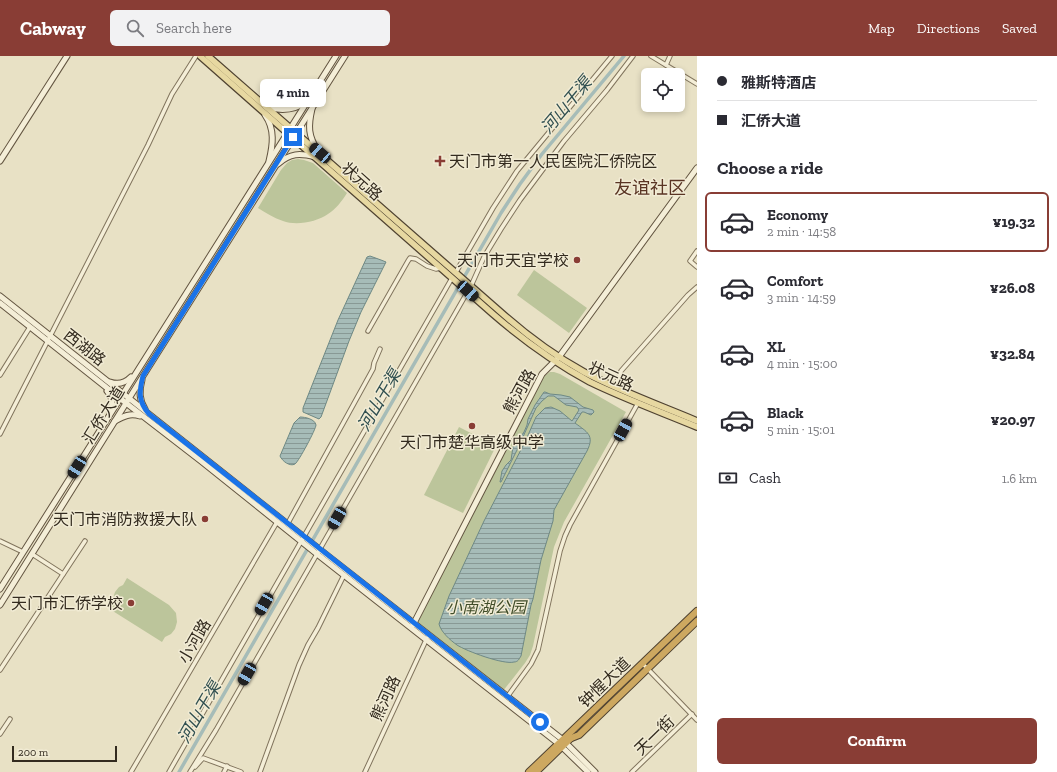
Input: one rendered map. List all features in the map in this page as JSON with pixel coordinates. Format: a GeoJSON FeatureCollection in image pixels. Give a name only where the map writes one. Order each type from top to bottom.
{"type":"FeatureCollection","features":[{"type":"Feature","properties":{"kind":"highway"},"geometry":{"type":"LineString","coordinates":[[565,741],[570,728],[697,607]]}},
{"type":"Feature","properties":{"kind":"highway","name":"钟惺大道"},"geometry":{"type":"LineString","coordinates":[[645,666],[697,611]]}},
{"type":"Feature","properties":{"kind":"highway","name":"钟惺大道"},"geometry":{"type":"LineString","coordinates":[[536,772],[565,741],[697,616]]}},
{"type":"Feature","properties":{"kind":"highway"},"geometry":{"type":"LineString","coordinates":[[645,666],[697,621]]}},
{"type":"Feature","properties":{"kind":"highway"},"geometry":{"type":"LineString","coordinates":[[524,772],[541,755],[553,753],[551,762],[541,772]]}},
{"type":"Feature","properties":{"kind":"highway","name":"钟惺大道"},"geometry":{"type":"LineString","coordinates":[[530,772],[553,753]]}},
{"type":"Feature","properties":{"kind":"main road"},"geometry":{"type":"LineString","coordinates":[[0,162],[67,56]]}},
{"type":"Feature","properties":{"kind":"main road","name":"状元路"},"geometry":{"type":"LineString","coordinates":[[200,56],[292,133],[455,274],[469,288],[557,359],[594,384],[697,427]]}},
{"type":"Feature","properties":{"kind":"main road","name":"状元路"},"geometry":{"type":"LineString","coordinates":[[208,56],[264,109]]}},
{"type":"Feature","properties":{"kind":"main road","name":"汇侨大道"},"geometry":{"type":"LineString","coordinates":[[0,605],[273,169],[308,100],[336,56]]}},
{"type":"Feature","properties":{"kind":"main road","name":"汇侨大道"},"geometry":{"type":"LineString","coordinates":[[0,589],[136,372],[268,166],[314,104],[345,56]]}},
{"type":"Feature","properties":{"kind":"main road"},"geometry":{"type":"LineString","coordinates":[[268,166],[273,136],[264,109],[288,110],[301,106],[308,100]]}},
{"type":"Feature","properties":{"kind":"main road"},"geometry":{"type":"LineString","coordinates":[[308,100],[308,107],[311,107],[314,104]]}},
{"type":"Feature","properties":{"kind":"main road"},"geometry":{"type":"LineString","coordinates":[[273,169],[285,158],[290,156],[301,154],[318,156],[310,133],[310,122],[314,104]]}},
{"type":"Feature","properties":{"kind":"main road","name":"状元路"},"geometry":{"type":"LineString","coordinates":[[318,156],[440,268],[455,274]]}},
{"type":"Feature","properties":{"kind":"main road","name":"熊河路"},"geometry":{"type":"LineString","coordinates":[[412,626],[539,379],[546,369],[557,359],[697,168]]}},
{"type":"Feature","properties":{"kind":"main road","name":"西湖路"},"geometry":{"type":"LineString","coordinates":[[0,296],[121,396],[126,404],[147,416],[288,523],[303,539]]}},
{"type":"Feature","properties":{"kind":"main road","name":"西湖路"},"geometry":{"type":"LineString","coordinates":[[0,303],[30,327],[49,338]]}},
{"type":"Feature","properties":{"kind":"main road","name":"状元路"},"geometry":{"type":"LineString","coordinates":[[557,359],[615,387],[697,421]]}},
{"type":"Feature","properties":{"kind":"main road"},"geometry":{"type":"LineString","coordinates":[[103,382],[115,384],[123,383],[130,379],[136,372]]}},
{"type":"Feature","properties":{"kind":"main road"},"geometry":{"type":"LineString","coordinates":[[115,421],[130,414],[147,416],[140,398],[140,388],[143,376]]}},
{"type":"Feature","properties":{"kind":"main road"},"geometry":{"type":"LineString","coordinates":[[103,382],[110,393],[112,400],[108,417]]}},
{"type":"Feature","properties":{"kind":"main road","name":"西湖路"},"geometry":{"type":"LineString","coordinates":[[121,396],[129,398],[147,416],[195,456],[277,522],[303,539]]}},
{"type":"Feature","properties":{"kind":"main road"},"geometry":{"type":"LineString","coordinates":[[303,539],[344,575],[565,741],[595,772]]}},
{"type":"Feature","properties":{"kind":"main road"},"geometry":{"type":"LineString","coordinates":[[317,551],[412,626]]}},
{"type":"Feature","properties":{"kind":"main road"},"geometry":{"type":"LineString","coordinates":[[427,637],[565,741],[588,772]]}},
{"type":"Feature","properties":{"kind":"street"},"geometry":{"type":"LineString","coordinates":[[0,434],[148,145],[172,94],[196,56]]}},
{"type":"Feature","properties":{"kind":"street"},"geometry":{"type":"LineString","coordinates":[[169,772],[493,208],[516,171],[612,56]]}},
{"type":"Feature","properties":{"kind":"street"},"geometry":{"type":"LineString","coordinates":[[190,772],[216,730],[317,551],[469,288],[500,229],[564,141],[607,90],[633,56]]}},
{"type":"Feature","properties":{"kind":"street"},"geometry":{"type":"LineString","coordinates":[[651,56],[697,84]]}},
{"type":"Feature","properties":{"kind":"street"},"geometry":{"type":"LineString","coordinates":[[666,65],[670,56]]}},
{"type":"Feature","properties":{"kind":"street"},"geometry":{"type":"LineString","coordinates":[[697,251],[690,261],[697,267]]}},
{"type":"Feature","properties":{"kind":"street"},"geometry":{"type":"LineString","coordinates":[[368,331],[410,258],[416,259],[427,266],[436,269],[440,268]]}},
{"type":"Feature","properties":{"kind":"street"},"geometry":{"type":"LineString","coordinates":[[615,387],[620,370],[683,300],[697,287]]}},
{"type":"Feature","properties":{"kind":"street"},"geometry":{"type":"LineString","coordinates":[[0,375],[30,327]]}},
{"type":"Feature","properties":{"kind":"street"},"geometry":{"type":"LineString","coordinates":[[288,523],[373,369],[380,349]]}},
{"type":"Feature","properties":{"kind":"street"},"geometry":{"type":"LineString","coordinates":[[507,696],[531,664],[538,650],[560,551],[570,525],[638,403]]}},
{"type":"Feature","properties":{"kind":"street","name":"小河路"},"geometry":{"type":"LineString","coordinates":[[131,772],[277,522]]}},
{"type":"Feature","properties":{"kind":"street"},"geometry":{"type":"LineString","coordinates":[[0,540],[23,552]]}},
{"type":"Feature","properties":{"kind":"street"},"geometry":{"type":"LineString","coordinates":[[0,670],[85,541]]}},
{"type":"Feature","properties":{"kind":"street"},"geometry":{"type":"LineString","coordinates":[[32,554],[63,574]]}},
{"type":"Feature","properties":{"kind":"street"},"geometry":{"type":"LineString","coordinates":[[260,772],[299,665],[344,575]]}},
{"type":"Feature","properties":{"kind":"street","name":"熊河路"},"geometry":{"type":"LineString","coordinates":[[365,772],[427,637]]}},
{"type":"Feature","properties":{"kind":"street"},"geometry":{"type":"LineString","coordinates":[[645,666],[697,720]]}},
{"type":"Feature","properties":{"kind":"street","name":"天一街"},"geometry":{"type":"LineString","coordinates":[[632,772],[692,714]]}},
{"type":"Feature","properties":{"kind":"street"},"geometry":{"type":"LineString","coordinates":[[0,734],[10,719]]}},
{"type":"Feature","properties":{"kind":"street"},"geometry":{"type":"LineString","coordinates":[[190,772],[203,758],[241,772]]}},
{"type":"Feature","properties":{"kind":"street"},"geometry":{"type":"LineString","coordinates":[[224,772],[227,766]]}},
{"type":"Feature","properties":{"kind":"green space"},"geometry":{"type":"Polygon","coordinates":[[[298,159],[313,163],[347,193],[341,202],[331,212],[323,217],[312,221],[294,223],[280,220],[258,208],[281,170],[287,163],[298,159]]]}},
{"type":"Feature","properties":{"kind":"green space"},"geometry":{"type":"Polygon","coordinates":[[[534,270],[587,308],[569,333],[517,295],[534,270]]]}},
{"type":"Feature","properties":{"kind":"green space","name":"小南湖公园"},"geometry":{"type":"Polygon","coordinates":[[[550,372],[560,374],[626,412],[564,522],[554,547],[530,655],[503,691],[417,623],[543,377],[550,372]]]}},
{"type":"Feature","properties":{"kind":"green space"},"geometry":{"type":"Polygon","coordinates":[[[459,427],[496,446],[463,513],[424,495],[459,427]]]}},
{"type":"Feature","properties":{"kind":"green space"},"geometry":{"type":"Polygon","coordinates":[[[127,578],[169,605],[176,613],[177,622],[175,629],[171,634],[165,637],[162,642],[108,608],[115,592],[123,585],[127,578]]]}},
{"type":"Feature","properties":{"kind":"water"},"geometry":{"type":"Polygon","coordinates":[[[370,256],[386,262],[361,312],[319,419],[303,412],[303,408],[338,320],[367,257],[370,256]]]}},
{"type":"Feature","properties":{"kind":"water","name":"小南湖公园"},"geometry":{"type":"Polygon","coordinates":[[[544,392],[570,397],[583,407],[593,410],[594,412],[591,415],[582,412],[575,423],[588,434],[590,441],[587,451],[554,510],[553,521],[541,560],[521,656],[515,662],[494,660],[476,654],[457,645],[444,633],[439,624],[449,596],[484,521],[525,442],[536,417],[545,408],[551,407],[560,411],[572,421],[579,410],[577,407],[566,405],[554,396],[548,396],[542,401],[536,408],[518,448],[500,482],[502,471],[511,460],[513,447],[524,432],[528,419],[535,405],[544,392]]]}},
{"type":"Feature","properties":{"kind":"water"},"geometry":{"type":"Polygon","coordinates":[[[300,417],[312,420],[316,425],[300,457],[295,464],[291,465],[284,462],[280,456],[294,423],[300,417]]]}},
{"type":"Feature","properties":{"kind":"waterway","name":"河山干渠"},"geometry":{"type":"LineString","coordinates":[[179,772],[501,213],[542,154],[624,56]]}},
{"type":"Feature","properties":{"kind":"place","name":"天门市第一人民医院汇侨院区"},"geometry":{"type":"Point","coordinates":[440,161]}},
{"type":"Feature","properties":{"kind":"place","name":"天门市天宜学校"},"geometry":{"type":"Point","coordinates":[577,260]}},
{"type":"Feature","properties":{"kind":"place","name":"天门市楚华高级中学"},"geometry":{"type":"Point","coordinates":[472,426]}},
{"type":"Feature","properties":{"kind":"place","name":"天门市消防救援大队"},"geometry":{"type":"Point","coordinates":[205,519]}},
{"type":"Feature","properties":{"kind":"place","name":"天门市汇侨学校"},"geometry":{"type":"Point","coordinates":[131,603]}},
{"type":"Feature","properties":{"kind":"district","name":"友谊社区"},"geometry":{"type":"Point","coordinates":[650,188]}},
{"type":"Feature","properties":{"kind":"route"},"geometry":{"type":"LineString","coordinates":[[293,137],[143,376],[140,388],[140,398],[142,404],[149,414],[540,722]]}}]}
